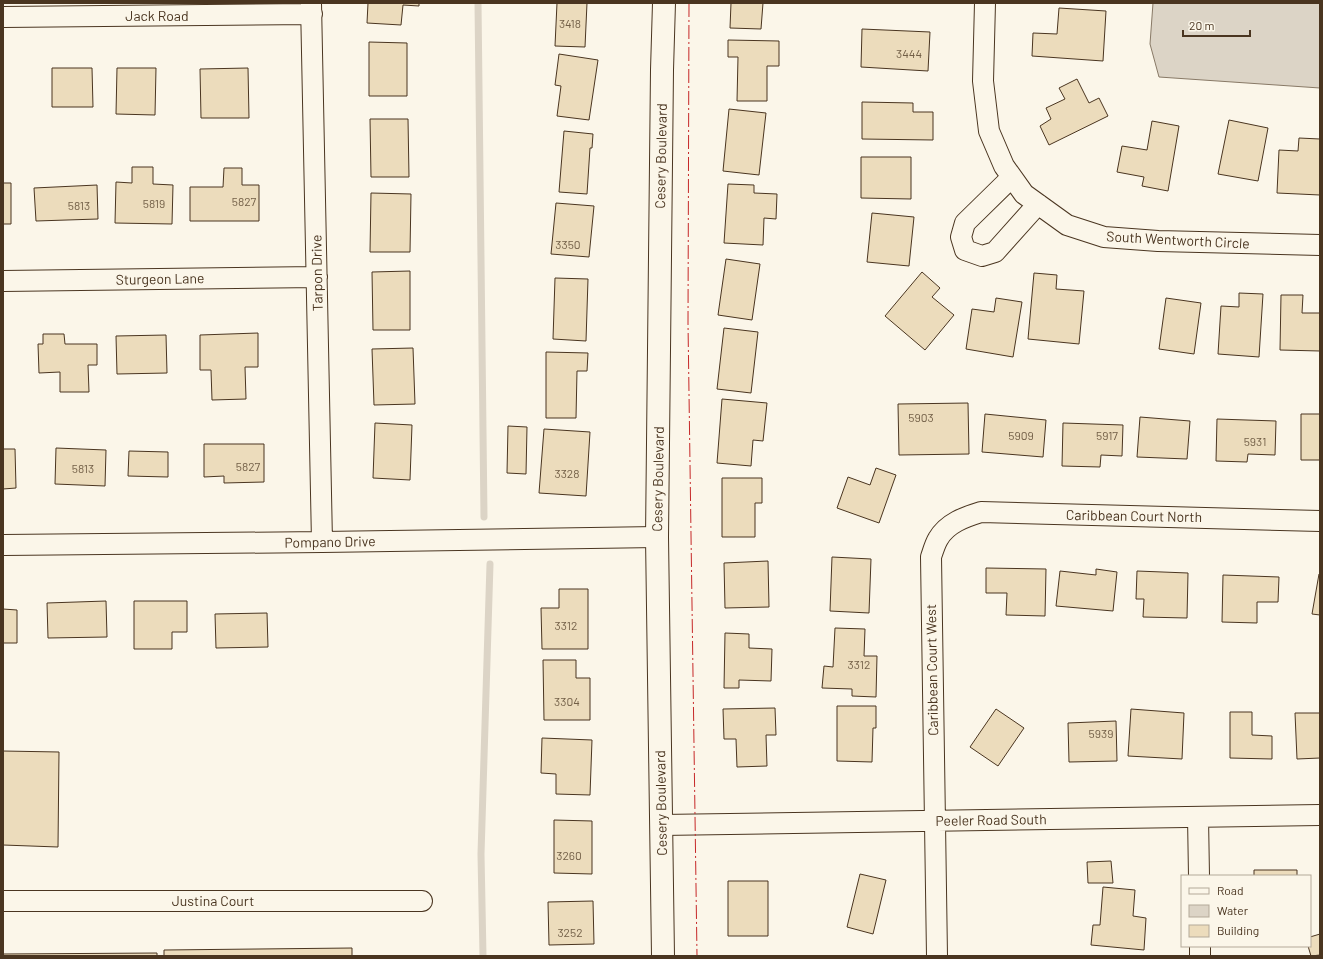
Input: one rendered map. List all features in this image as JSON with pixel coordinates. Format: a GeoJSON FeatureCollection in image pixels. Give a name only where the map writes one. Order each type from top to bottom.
{"type":"FeatureCollection","features":[{"type":"Feature","properties":{"kind":"main road","name":"Cesery Boulevard"},"geometry":{"type":"LineString","coordinates":[[663,956],[657,537],[664,3]]}},
{"type":"Feature","properties":{"kind":"street","name":"South Wentworth Circle"},"geometry":{"type":"LineString","coordinates":[[985,3],[983,81],[989,131],[1004,166],[1031,199],[1067,225],[1104,237],[1158,241],[1320,245]]}},
{"type":"Feature","properties":{"kind":"street","name":"Jack Road"},"geometry":{"type":"LineString","coordinates":[[3,17],[311,9]]}},
{"type":"Feature","properties":{"kind":"street","name":"Tarpon Drive"},"geometry":{"type":"LineString","coordinates":[[311,9],[322,542]]}},
{"type":"Feature","properties":{"kind":"street"},"geometry":{"type":"LineString","coordinates":[[1012,177],[965,223],[960,237],[966,250],[982,256],[995,252],[1031,199]]}},
{"type":"Feature","properties":{"kind":"street","name":"Sturgeon Lane"},"geometry":{"type":"LineString","coordinates":[[3,281],[317,277]]}},
{"type":"Feature","properties":{"kind":"street","name":"Caribbean Court North"},"geometry":{"type":"LineString","coordinates":[[950,525],[964,517],[981,512],[1320,521]]}},
{"type":"Feature","properties":{"kind":"street","name":"Caribbean Court West"},"geometry":{"type":"LineString","coordinates":[[936,956],[931,557],[938,538],[950,525]]}},
{"type":"Feature","properties":{"kind":"street","name":"Pompano Drive"},"geometry":{"type":"LineString","coordinates":[[3,545],[657,537]]}},
{"type":"Feature","properties":{"kind":"street","name":"Peeler Road South"},"geometry":{"type":"LineString","coordinates":[[661,825],[1320,815]]}},
{"type":"Feature","properties":{"kind":"street"},"geometry":{"type":"LineString","coordinates":[[1198,817],[1199,875]]}},
{"type":"Feature","properties":{"kind":"street","name":"Justina Court"},"geometry":{"type":"LineString","coordinates":[[3,902],[422,901]]}},
{"type":"Feature","properties":{"kind":"water"},"geometry":{"type":"Polygon","coordinates":[[[1153,3],[1320,3],[1320,88],[1159,77],[1150,44],[1153,3]]]}},
{"type":"Feature","properties":{"kind":"building"},"geometry":{"type":"Polygon","coordinates":[[[368,3],[419,3],[419,6],[403,5],[401,25],[367,23],[368,3]]]}},
{"type":"Feature","properties":{"kind":"building"},"geometry":{"type":"Polygon","coordinates":[[[557,3],[587,3],[585,47],[555,46],[557,3]]]}},
{"type":"Feature","properties":{"kind":"building"},"geometry":{"type":"Polygon","coordinates":[[[731,3],[763,3],[761,29],[730,28],[731,3]]]}},
{"type":"Feature","properties":{"kind":"building"},"geometry":{"type":"Polygon","coordinates":[[[1059,8],[1106,11],[1103,61],[1032,56],[1033,33],[1057,34],[1059,8]]]}},
{"type":"Feature","properties":{"kind":"building"},"geometry":{"type":"Polygon","coordinates":[[[862,29],[930,32],[928,71],[861,67],[862,29]]]}},
{"type":"Feature","properties":{"kind":"building"},"geometry":{"type":"Polygon","coordinates":[[[728,40],[779,41],[779,66],[767,66],[767,101],[737,101],[738,57],[728,57],[728,40]]]}},
{"type":"Feature","properties":{"kind":"building"},"geometry":{"type":"Polygon","coordinates":[[[369,42],[407,43],[407,96],[369,96],[369,42]]]}},
{"type":"Feature","properties":{"kind":"building"},"geometry":{"type":"Polygon","coordinates":[[[559,54],[598,60],[589,120],[557,116],[561,86],[555,85],[559,54]]]}},
{"type":"Feature","properties":{"kind":"building"},"geometry":{"type":"Polygon","coordinates":[[[52,68],[92,68],[93,107],[52,107],[52,68]]]}},
{"type":"Feature","properties":{"kind":"building"},"geometry":{"type":"Polygon","coordinates":[[[117,68],[156,68],[155,115],[116,114],[117,68]]]}},
{"type":"Feature","properties":{"kind":"building"},"geometry":{"type":"Polygon","coordinates":[[[248,68],[249,118],[201,118],[200,69],[248,68]]]}},
{"type":"Feature","properties":{"kind":"building"},"geometry":{"type":"Polygon","coordinates":[[[1077,79],[1089,103],[1099,98],[1108,116],[1049,145],[1040,126],[1051,119],[1046,108],[1065,99],[1059,88],[1077,79]]]}},
{"type":"Feature","properties":{"kind":"building"},"geometry":{"type":"Polygon","coordinates":[[[862,102],[913,103],[913,112],[933,112],[933,140],[862,139],[862,102]]]}},
{"type":"Feature","properties":{"kind":"building"},"geometry":{"type":"Polygon","coordinates":[[[729,109],[766,113],[759,175],[723,171],[729,109]]]}},
{"type":"Feature","properties":{"kind":"building"},"geometry":{"type":"Polygon","coordinates":[[[370,119],[408,119],[409,177],[371,177],[370,119]]]}},
{"type":"Feature","properties":{"kind":"building"},"geometry":{"type":"Polygon","coordinates":[[[1229,120],[1268,128],[1258,181],[1218,174],[1229,120]]]}},
{"type":"Feature","properties":{"kind":"building"},"geometry":{"type":"Polygon","coordinates":[[[1152,121],[1179,126],[1168,191],[1142,186],[1144,177],[1117,172],[1122,146],[1147,150],[1152,121]]]}},
{"type":"Feature","properties":{"kind":"building"},"geometry":{"type":"Polygon","coordinates":[[[564,131],[593,134],[592,148],[590,148],[587,194],[559,192],[564,131]]]}},
{"type":"Feature","properties":{"kind":"building"},"geometry":{"type":"Polygon","coordinates":[[[1299,138],[1320,139],[1320,195],[1277,193],[1279,150],[1298,151],[1299,138]]]}},
{"type":"Feature","properties":{"kind":"building"},"geometry":{"type":"Polygon","coordinates":[[[861,157],[911,157],[911,199],[861,198],[861,157]]]}},
{"type":"Feature","properties":{"kind":"building"},"geometry":{"type":"Polygon","coordinates":[[[132,167],[153,167],[153,184],[173,185],[172,224],[115,223],[116,182],[132,183],[132,167]]]}},
{"type":"Feature","properties":{"kind":"building"},"geometry":{"type":"Polygon","coordinates":[[[224,168],[242,168],[242,185],[259,185],[259,221],[190,221],[190,187],[223,187],[224,168]]]}},
{"type":"Feature","properties":{"kind":"building"},"geometry":{"type":"Polygon","coordinates":[[[3,183],[11,183],[11,224],[3,224],[3,183]]]}},
{"type":"Feature","properties":{"kind":"building"},"geometry":{"type":"Polygon","coordinates":[[[728,184],[754,185],[754,193],[777,194],[776,219],[764,218],[763,245],[724,243],[728,184]]]}},
{"type":"Feature","properties":{"kind":"building"},"geometry":{"type":"Polygon","coordinates":[[[97,185],[98,219],[36,221],[34,188],[97,185]]]}},
{"type":"Feature","properties":{"kind":"building"},"geometry":{"type":"Polygon","coordinates":[[[371,193],[411,194],[410,252],[370,252],[371,193]]]}},
{"type":"Feature","properties":{"kind":"building"},"geometry":{"type":"Polygon","coordinates":[[[556,203],[594,206],[589,257],[551,254],[556,203]]]}},
{"type":"Feature","properties":{"kind":"building"},"geometry":{"type":"Polygon","coordinates":[[[872,213],[914,217],[909,266],[867,262],[872,213]]]}},
{"type":"Feature","properties":{"kind":"building"},"geometry":{"type":"Polygon","coordinates":[[[726,259],[760,264],[752,320],[718,315],[726,259]]]}},
{"type":"Feature","properties":{"kind":"building"},"geometry":{"type":"Polygon","coordinates":[[[410,271],[410,330],[373,330],[372,272],[410,271]]]}},
{"type":"Feature","properties":{"kind":"building"},"geometry":{"type":"Polygon","coordinates":[[[922,272],[940,288],[932,297],[954,315],[925,350],[885,316],[922,272]]]}},
{"type":"Feature","properties":{"kind":"building"},"geometry":{"type":"Polygon","coordinates":[[[1034,273],[1057,275],[1056,289],[1084,291],[1079,344],[1028,339],[1034,273]]]}},
{"type":"Feature","properties":{"kind":"building"},"geometry":{"type":"Polygon","coordinates":[[[555,278],[588,279],[586,341],[553,339],[555,278]]]}},
{"type":"Feature","properties":{"kind":"building"},"geometry":{"type":"Polygon","coordinates":[[[1239,293],[1263,294],[1259,357],[1218,354],[1221,306],[1239,307],[1239,293]]]}},
{"type":"Feature","properties":{"kind":"building"},"geometry":{"type":"Polygon","coordinates":[[[1281,295],[1303,295],[1302,313],[1320,313],[1320,351],[1280,350],[1281,295]]]}},
{"type":"Feature","properties":{"kind":"building"},"geometry":{"type":"Polygon","coordinates":[[[996,298],[1022,302],[1013,357],[966,349],[972,309],[994,312],[996,298]]]}},
{"type":"Feature","properties":{"kind":"building"},"geometry":{"type":"Polygon","coordinates":[[[1166,298],[1201,303],[1194,354],[1159,349],[1166,298]]]}},
{"type":"Feature","properties":{"kind":"building"},"geometry":{"type":"Polygon","coordinates":[[[724,328],[758,332],[751,393],[717,389],[724,328]]]}},
{"type":"Feature","properties":{"kind":"building"},"geometry":{"type":"Polygon","coordinates":[[[258,333],[258,367],[245,367],[246,399],[212,400],[211,370],[200,370],[200,335],[258,333]]]}},
{"type":"Feature","properties":{"kind":"building"},"geometry":{"type":"Polygon","coordinates":[[[43,334],[64,334],[65,344],[97,344],[97,365],[88,365],[89,392],[60,392],[60,372],[39,373],[38,344],[43,344],[43,334]]]}},
{"type":"Feature","properties":{"kind":"building"},"geometry":{"type":"Polygon","coordinates":[[[166,335],[167,373],[117,374],[116,336],[166,335]]]}},
{"type":"Feature","properties":{"kind":"building"},"geometry":{"type":"Polygon","coordinates":[[[413,348],[415,404],[374,405],[372,349],[413,348]]]}},
{"type":"Feature","properties":{"kind":"building"},"geometry":{"type":"Polygon","coordinates":[[[546,352],[588,353],[587,371],[577,371],[576,418],[546,418],[546,352]]]}},
{"type":"Feature","properties":{"kind":"building"},"geometry":{"type":"Polygon","coordinates":[[[722,399],[767,403],[763,441],[753,440],[751,466],[717,463],[722,399]]]}},
{"type":"Feature","properties":{"kind":"building"},"geometry":{"type":"Polygon","coordinates":[[[968,403],[969,454],[899,455],[898,404],[968,403]]]}},
{"type":"Feature","properties":{"kind":"building"},"geometry":{"type":"Polygon","coordinates":[[[985,414],[1046,420],[1043,457],[982,452],[985,414]]]}},
{"type":"Feature","properties":{"kind":"building"},"geometry":{"type":"Polygon","coordinates":[[[1301,414],[1320,414],[1320,460],[1301,460],[1301,414]]]}},
{"type":"Feature","properties":{"kind":"building"},"geometry":{"type":"Polygon","coordinates":[[[1140,417],[1190,421],[1187,459],[1137,457],[1140,417]]]}},
{"type":"Feature","properties":{"kind":"building"},"geometry":{"type":"Polygon","coordinates":[[[1217,419],[1276,421],[1275,455],[1248,454],[1247,462],[1216,461],[1217,419]]]}},
{"type":"Feature","properties":{"kind":"building"},"geometry":{"type":"Polygon","coordinates":[[[375,423],[412,425],[410,480],[373,478],[375,423]]]}},
{"type":"Feature","properties":{"kind":"building"},"geometry":{"type":"Polygon","coordinates":[[[1063,423],[1123,425],[1122,456],[1101,455],[1100,467],[1062,466],[1063,423]]]}},
{"type":"Feature","properties":{"kind":"building"},"geometry":{"type":"Polygon","coordinates":[[[508,426],[527,427],[526,474],[507,473],[508,426]]]}},
{"type":"Feature","properties":{"kind":"building"},"geometry":{"type":"Polygon","coordinates":[[[544,429],[590,432],[586,496],[539,493],[544,429]]]}},
{"type":"Feature","properties":{"kind":"building"},"geometry":{"type":"Polygon","coordinates":[[[204,444],[264,444],[264,482],[224,483],[224,476],[204,477],[204,444]]]}},
{"type":"Feature","properties":{"kind":"building"},"geometry":{"type":"Polygon","coordinates":[[[56,448],[106,450],[105,486],[55,484],[56,448]]]}},
{"type":"Feature","properties":{"kind":"building"},"geometry":{"type":"Polygon","coordinates":[[[3,449],[15,449],[16,488],[3,489],[3,449]]]}},
{"type":"Feature","properties":{"kind":"building"},"geometry":{"type":"Polygon","coordinates":[[[129,451],[168,452],[168,477],[128,476],[129,451]]]}},
{"type":"Feature","properties":{"kind":"building"},"geometry":{"type":"Polygon","coordinates":[[[876,468],[896,475],[879,523],[837,508],[848,477],[870,485],[876,468]]]}},
{"type":"Feature","properties":{"kind":"building"},"geometry":{"type":"Polygon","coordinates":[[[722,478],[762,478],[762,503],[755,503],[755,537],[722,537],[722,478]]]}},
{"type":"Feature","properties":{"kind":"building"},"geometry":{"type":"Polygon","coordinates":[[[832,557],[871,559],[869,613],[830,611],[832,557]]]}},
{"type":"Feature","properties":{"kind":"building"},"geometry":{"type":"Polygon","coordinates":[[[768,561],[769,607],[725,608],[724,563],[768,561]]]}},
{"type":"Feature","properties":{"kind":"building"},"geometry":{"type":"Polygon","coordinates":[[[986,568],[1046,569],[1045,616],[1006,615],[1007,593],[986,593],[986,568]]]}},
{"type":"Feature","properties":{"kind":"building"},"geometry":{"type":"Polygon","coordinates":[[[1096,569],[1117,572],[1113,611],[1056,606],[1060,571],[1096,575],[1096,569]]]}},
{"type":"Feature","properties":{"kind":"building"},"geometry":{"type":"Polygon","coordinates":[[[1137,571],[1188,573],[1187,618],[1143,617],[1144,599],[1136,599],[1137,571]]]}},
{"type":"Feature","properties":{"kind":"building"},"geometry":{"type":"Polygon","coordinates":[[[1320,574],[1320,615],[1312,614],[1320,574]]]}},
{"type":"Feature","properties":{"kind":"building"},"geometry":{"type":"Polygon","coordinates":[[[1223,575],[1279,577],[1278,602],[1257,602],[1257,623],[1222,622],[1223,575]]]}},
{"type":"Feature","properties":{"kind":"building"},"geometry":{"type":"Polygon","coordinates":[[[559,589],[588,589],[588,649],[542,649],[541,608],[559,608],[559,589]]]}},
{"type":"Feature","properties":{"kind":"building"},"geometry":{"type":"Polygon","coordinates":[[[106,601],[107,637],[48,638],[47,603],[106,601]]]}},
{"type":"Feature","properties":{"kind":"building"},"geometry":{"type":"Polygon","coordinates":[[[134,601],[187,601],[187,632],[172,632],[172,649],[134,649],[134,601]]]}},
{"type":"Feature","properties":{"kind":"building"},"geometry":{"type":"Polygon","coordinates":[[[3,609],[17,610],[17,643],[3,643],[3,609]]]}},
{"type":"Feature","properties":{"kind":"building"},"geometry":{"type":"Polygon","coordinates":[[[267,613],[268,647],[216,648],[215,614],[267,613]]]}},
{"type":"Feature","properties":{"kind":"building"},"geometry":{"type":"Polygon","coordinates":[[[835,628],[865,629],[864,656],[877,656],[876,697],[852,696],[852,689],[822,688],[824,666],[833,667],[835,628]]]}},
{"type":"Feature","properties":{"kind":"building"},"geometry":{"type":"Polygon","coordinates":[[[725,633],[749,634],[749,648],[772,649],[771,681],[739,680],[739,688],[724,688],[725,633]]]}},
{"type":"Feature","properties":{"kind":"building"},"geometry":{"type":"Polygon","coordinates":[[[543,660],[576,660],[576,678],[590,678],[590,720],[544,720],[543,660]]]}},
{"type":"Feature","properties":{"kind":"building"},"geometry":{"type":"Polygon","coordinates":[[[837,706],[876,706],[876,728],[873,728],[872,762],[837,761],[837,706]]]}},
{"type":"Feature","properties":{"kind":"building"},"geometry":{"type":"Polygon","coordinates":[[[775,708],[776,735],[766,735],[767,766],[737,767],[736,739],[724,739],[723,709],[775,708]]]}},
{"type":"Feature","properties":{"kind":"building"},"geometry":{"type":"Polygon","coordinates":[[[996,709],[1024,728],[998,766],[970,747],[996,709]]]}},
{"type":"Feature","properties":{"kind":"building"},"geometry":{"type":"Polygon","coordinates":[[[1131,709],[1184,713],[1182,759],[1128,756],[1131,709]]]}},
{"type":"Feature","properties":{"kind":"building"},"geometry":{"type":"Polygon","coordinates":[[[1230,712],[1252,712],[1252,735],[1272,736],[1272,759],[1230,758],[1230,712]]]}},
{"type":"Feature","properties":{"kind":"building"},"geometry":{"type":"Polygon","coordinates":[[[1295,713],[1320,713],[1320,758],[1297,759],[1295,713]]]}},
{"type":"Feature","properties":{"kind":"building"},"geometry":{"type":"Polygon","coordinates":[[[1116,721],[1117,761],[1069,762],[1068,723],[1116,721]]]}},
{"type":"Feature","properties":{"kind":"building"},"geometry":{"type":"Polygon","coordinates":[[[542,738],[592,740],[590,795],[556,794],[556,774],[541,773],[542,738]]]}},
{"type":"Feature","properties":{"kind":"building"},"geometry":{"type":"Polygon","coordinates":[[[3,751],[59,752],[58,847],[3,845],[3,751]]]}},
{"type":"Feature","properties":{"kind":"building"},"geometry":{"type":"Polygon","coordinates":[[[554,820],[592,821],[592,874],[554,873],[554,820]]]}},
{"type":"Feature","properties":{"kind":"building"},"geometry":{"type":"Polygon","coordinates":[[[1111,861],[1113,883],[1088,883],[1087,862],[1111,861]]]}},
{"type":"Feature","properties":{"kind":"building"},"geometry":{"type":"Polygon","coordinates":[[[1254,870],[1297,870],[1297,875],[1254,875],[1254,870]]]}},
{"type":"Feature","properties":{"kind":"building"},"geometry":{"type":"Polygon","coordinates":[[[860,874],[886,880],[873,934],[847,927],[860,874]]]}},
{"type":"Feature","properties":{"kind":"building"},"geometry":{"type":"Polygon","coordinates":[[[728,881],[768,881],[768,936],[728,936],[728,881]]]}},
{"type":"Feature","properties":{"kind":"building"},"geometry":{"type":"Polygon","coordinates":[[[1103,887],[1135,890],[1133,916],[1146,918],[1144,950],[1091,945],[1093,925],[1100,925],[1103,887]]]}},
{"type":"Feature","properties":{"kind":"building"},"geometry":{"type":"Polygon","coordinates":[[[593,901],[594,944],[549,945],[548,902],[593,901]]]}},
{"type":"Feature","properties":{"kind":"building"},"geometry":{"type":"Polygon","coordinates":[[[1320,934],[1320,955],[1311,956],[1308,947],[1311,947],[1311,937],[1320,934]]]}},
{"type":"Feature","properties":{"kind":"building"},"geometry":{"type":"Polygon","coordinates":[[[352,948],[352,956],[164,956],[164,950],[352,948]]]}},
{"type":"Feature","properties":{"kind":"building"},"geometry":{"type":"Polygon","coordinates":[[[157,953],[157,956],[3,956],[3,954],[157,953]]]}},
{"type":"Feature","properties":{"kind":"waterway"},"geometry":{"type":"LineString","coordinates":[[478,3],[484,517]]}},
{"type":"Feature","properties":{"kind":"waterway"},"geometry":{"type":"LineString","coordinates":[[483,956],[481,854],[490,564]]}},
{"type":"Feature","properties":{"kind":"power"},"geometry":{"type":"LineString","coordinates":[[689,3],[688,323],[697,956]]}}]}
